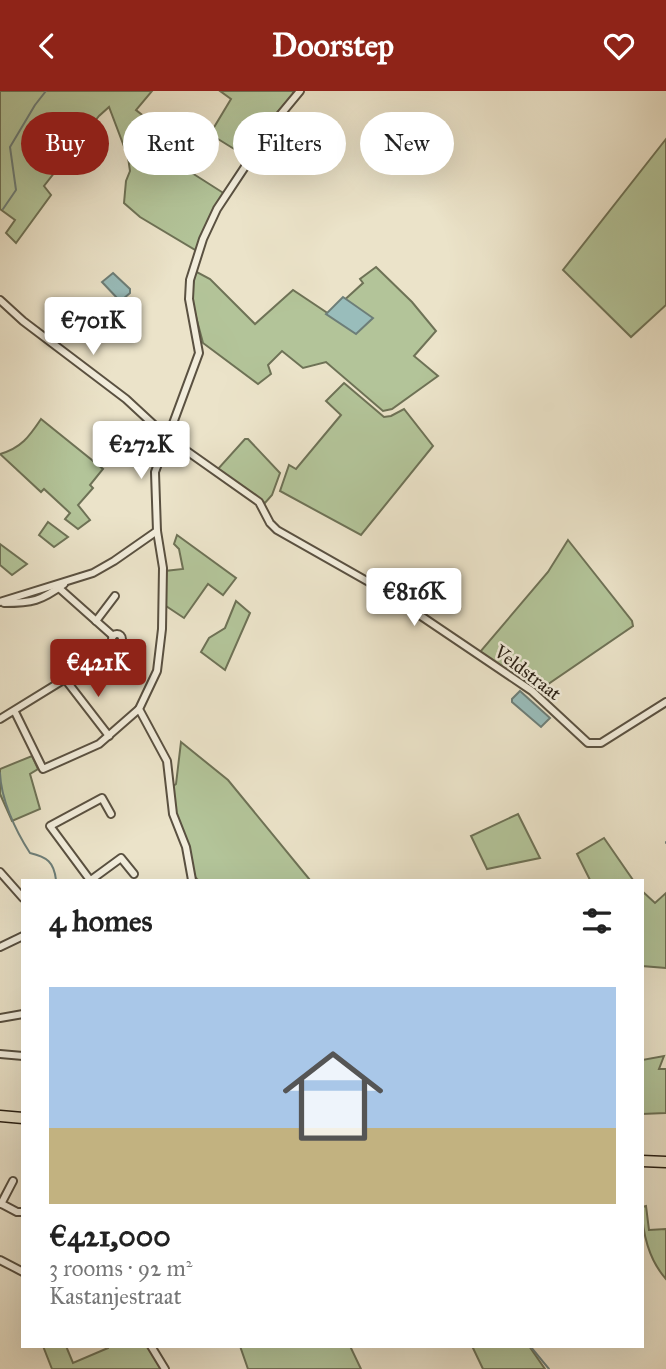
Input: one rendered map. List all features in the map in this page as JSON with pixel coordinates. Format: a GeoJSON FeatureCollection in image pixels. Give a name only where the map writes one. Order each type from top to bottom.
{"type":"FeatureCollection","features":[{"type":"Feature","properties":{"kind":"main road"},"geometry":{"type":"LineString","coordinates":[[0,1116],[21,1118]]}},
{"type":"Feature","properties":{"kind":"main road"},"geometry":{"type":"LineString","coordinates":[[644,1161],[666,1163]]}},
{"type":"Feature","properties":{"kind":"street"},"geometry":{"type":"LineString","coordinates":[[15,712],[43,769],[88,751],[109,736],[139,709],[157,671],[162,629],[163,568],[155,472],[199,353],[189,299],[190,280],[218,209],[261,141],[300,91]]}},
{"type":"Feature","properties":{"kind":"street","name":"Veldstraat"},"geometry":{"type":"LineString","coordinates":[[0,300],[23,321],[126,399],[167,436],[259,502],[270,523],[277,530],[382,589],[532,691],[588,743],[601,743],[666,702]]}},
{"type":"Feature","properties":{"kind":"street"},"geometry":{"type":"LineString","coordinates":[[0,603],[104,568],[158,531]]}},
{"type":"Feature","properties":{"kind":"street"},"geometry":{"type":"LineString","coordinates":[[0,603],[34,602],[50,595],[69,581]]}},
{"type":"Feature","properties":{"kind":"street"},"geometry":{"type":"LineString","coordinates":[[59,588],[113,636],[121,636],[116,647],[127,656]]}},
{"type":"Feature","properties":{"kind":"street"},"geometry":{"type":"LineString","coordinates":[[96,621],[115,596]]}},
{"type":"Feature","properties":{"kind":"street"},"geometry":{"type":"LineString","coordinates":[[0,719],[65,679],[109,736]]}},
{"type":"Feature","properties":{"kind":"street"},"geometry":{"type":"LineString","coordinates":[[139,709],[167,761],[173,814],[186,846],[192,879]]}},
{"type":"Feature","properties":{"kind":"street"},"geometry":{"type":"LineString","coordinates":[[90,879],[50,826],[102,798],[111,814]]}},
{"type":"Feature","properties":{"kind":"street"},"geometry":{"type":"LineString","coordinates":[[92,879],[121,858],[134,874]]}},
{"type":"Feature","properties":{"kind":"street"},"geometry":{"type":"LineString","coordinates":[[0,872],[21,896]]}},
{"type":"Feature","properties":{"kind":"street"},"geometry":{"type":"LineString","coordinates":[[0,947],[21,937]]}},
{"type":"Feature","properties":{"kind":"street"},"geometry":{"type":"LineString","coordinates":[[0,1018],[21,1014]]}},
{"type":"Feature","properties":{"kind":"street"},"geometry":{"type":"LineString","coordinates":[[0,1055],[21,1056]]}},
{"type":"Feature","properties":{"kind":"street"},"geometry":{"type":"LineString","coordinates":[[13,1181],[1,1204],[21,1212]]}},
{"type":"Feature","properties":{"kind":"street"},"geometry":{"type":"LineString","coordinates":[[0,1260],[21,1271]]}},
{"type":"Feature","properties":{"kind":"street"},"geometry":{"type":"LineString","coordinates":[[152,1348],[165,1369]]}},
{"type":"Feature","properties":{"kind":"green space"},"geometry":{"type":"Polygon","coordinates":[[[0,91],[152,91],[136,110],[139,112],[123,112],[123,144],[109,107],[103,112],[21,112],[21,175],[53,175],[44,186],[51,195],[16,243],[6,233],[15,220],[0,209],[0,91]]]}},
{"type":"Feature","properties":{"kind":"green space"},"geometry":{"type":"Polygon","coordinates":[[[220,91],[294,93],[278,112],[233,112],[233,148],[219,140],[219,119],[231,99],[220,91]]]}},
{"type":"Feature","properties":{"kind":"green space"},"geometry":{"type":"Polygon","coordinates":[[[666,139],[666,305],[631,337],[563,270],[666,139]]]}},
{"type":"Feature","properties":{"kind":"green space"},"geometry":{"type":"Polygon","coordinates":[[[128,175],[195,175],[225,194],[197,251],[140,217],[124,203],[128,175]]]}},
{"type":"Feature","properties":{"kind":"green space"},"geometry":{"type":"Polygon","coordinates":[[[376,267],[412,302],[436,331],[414,356],[438,376],[392,409],[383,411],[326,362],[303,368],[282,351],[268,365],[271,374],[258,384],[203,343],[191,298],[195,271],[210,279],[255,324],[293,290],[329,314],[363,283],[360,279],[376,267]]]}},
{"type":"Feature","properties":{"kind":"green space"},"geometry":{"type":"Polygon","coordinates":[[[344,383],[384,417],[404,409],[433,446],[361,535],[280,491],[289,465],[296,469],[341,415],[326,401],[344,383]]]}},
{"type":"Feature","properties":{"kind":"green space"},"geometry":{"type":"Polygon","coordinates":[[[41,419],[103,469],[90,485],[93,488],[78,505],[90,520],[78,529],[65,519],[70,513],[44,489],[41,492],[0,454],[14,449],[24,441],[41,419]]]}},
{"type":"Feature","properties":{"kind":"green space"},"geometry":{"type":"Polygon","coordinates":[[[245,439],[280,473],[272,495],[265,503],[217,470],[245,439]]]}},
{"type":"Feature","properties":{"kind":"green space"},"geometry":{"type":"Polygon","coordinates":[[[48,522],[68,537],[54,547],[39,535],[48,522]]]}},
{"type":"Feature","properties":{"kind":"green space"},"geometry":{"type":"Polygon","coordinates":[[[177,535],[236,578],[223,595],[208,584],[184,618],[166,606],[165,571],[183,569],[179,549],[174,544],[177,535]]]}},
{"type":"Feature","properties":{"kind":"green space"},"geometry":{"type":"Polygon","coordinates":[[[568,540],[632,621],[633,626],[538,691],[480,652],[548,572],[568,540]]]}},
{"type":"Feature","properties":{"kind":"green space"},"geometry":{"type":"Polygon","coordinates":[[[0,544],[27,564],[12,575],[0,565],[0,544]]]}},
{"type":"Feature","properties":{"kind":"green space"},"geometry":{"type":"Polygon","coordinates":[[[236,601],[250,613],[225,670],[201,652],[209,638],[225,628],[236,601]]]}},
{"type":"Feature","properties":{"kind":"green space"},"geometry":{"type":"Polygon","coordinates":[[[181,742],[228,780],[309,879],[197,879],[177,821],[172,787],[176,784],[181,742]]]}},
{"type":"Feature","properties":{"kind":"green space"},"geometry":{"type":"Polygon","coordinates":[[[32,756],[38,769],[30,774],[40,809],[12,821],[0,794],[0,769],[32,756]]]}},
{"type":"Feature","properties":{"kind":"green space"},"geometry":{"type":"Polygon","coordinates":[[[518,814],[540,858],[487,869],[471,836],[518,814]]]}},
{"type":"Feature","properties":{"kind":"green space"},"geometry":{"type":"Polygon","coordinates":[[[604,838],[632,879],[590,879],[577,854],[604,838]]]}},
{"type":"Feature","properties":{"kind":"green space"},"geometry":{"type":"Polygon","coordinates":[[[644,893],[655,903],[666,893],[666,968],[644,966],[644,893]]]}},
{"type":"Feature","properties":{"kind":"green space"},"geometry":{"type":"Polygon","coordinates":[[[664,1056],[659,1069],[666,1069],[666,1113],[644,1114],[644,1060],[664,1056]]]}},
{"type":"Feature","properties":{"kind":"green space"},"geometry":{"type":"Polygon","coordinates":[[[644,1206],[649,1230],[666,1229],[666,1279],[648,1246],[644,1230],[644,1206]]]}},
{"type":"Feature","properties":{"kind":"green space"},"geometry":{"type":"Polygon","coordinates":[[[44,1348],[67,1348],[73,1363],[108,1348],[148,1348],[162,1369],[52,1369],[44,1348]]]}},
{"type":"Feature","properties":{"kind":"green space"},"geometry":{"type":"Polygon","coordinates":[[[241,1348],[351,1348],[361,1369],[248,1369],[241,1348]]]}},
{"type":"Feature","properties":{"kind":"green space"},"geometry":{"type":"Polygon","coordinates":[[[473,1348],[530,1348],[545,1369],[483,1369],[473,1348]]]}},
{"type":"Feature","properties":{"kind":"water"},"geometry":{"type":"Polygon","coordinates":[[[113,273],[130,289],[130,293],[123,299],[118,299],[102,282],[113,273]]]}},
{"type":"Feature","properties":{"kind":"water"},"geometry":{"type":"Polygon","coordinates":[[[343,297],[373,318],[356,334],[326,314],[343,297]]]}},
{"type":"Feature","properties":{"kind":"water"},"geometry":{"type":"Polygon","coordinates":[[[520,691],[550,718],[541,727],[512,702],[520,691]]]}},
{"type":"Feature","properties":{"kind":"waterway"},"geometry":{"type":"LineString","coordinates":[[3,209],[16,190],[10,147],[46,91]]}},
{"type":"Feature","properties":{"kind":"waterway"},"geometry":{"type":"LineString","coordinates":[[0,773],[6,804],[19,834],[30,853],[41,856],[51,865],[56,879]]}},
{"type":"Feature","properties":{"kind":"waterway"},"geometry":{"type":"LineString","coordinates":[[532,1348],[549,1369]]}}]}
